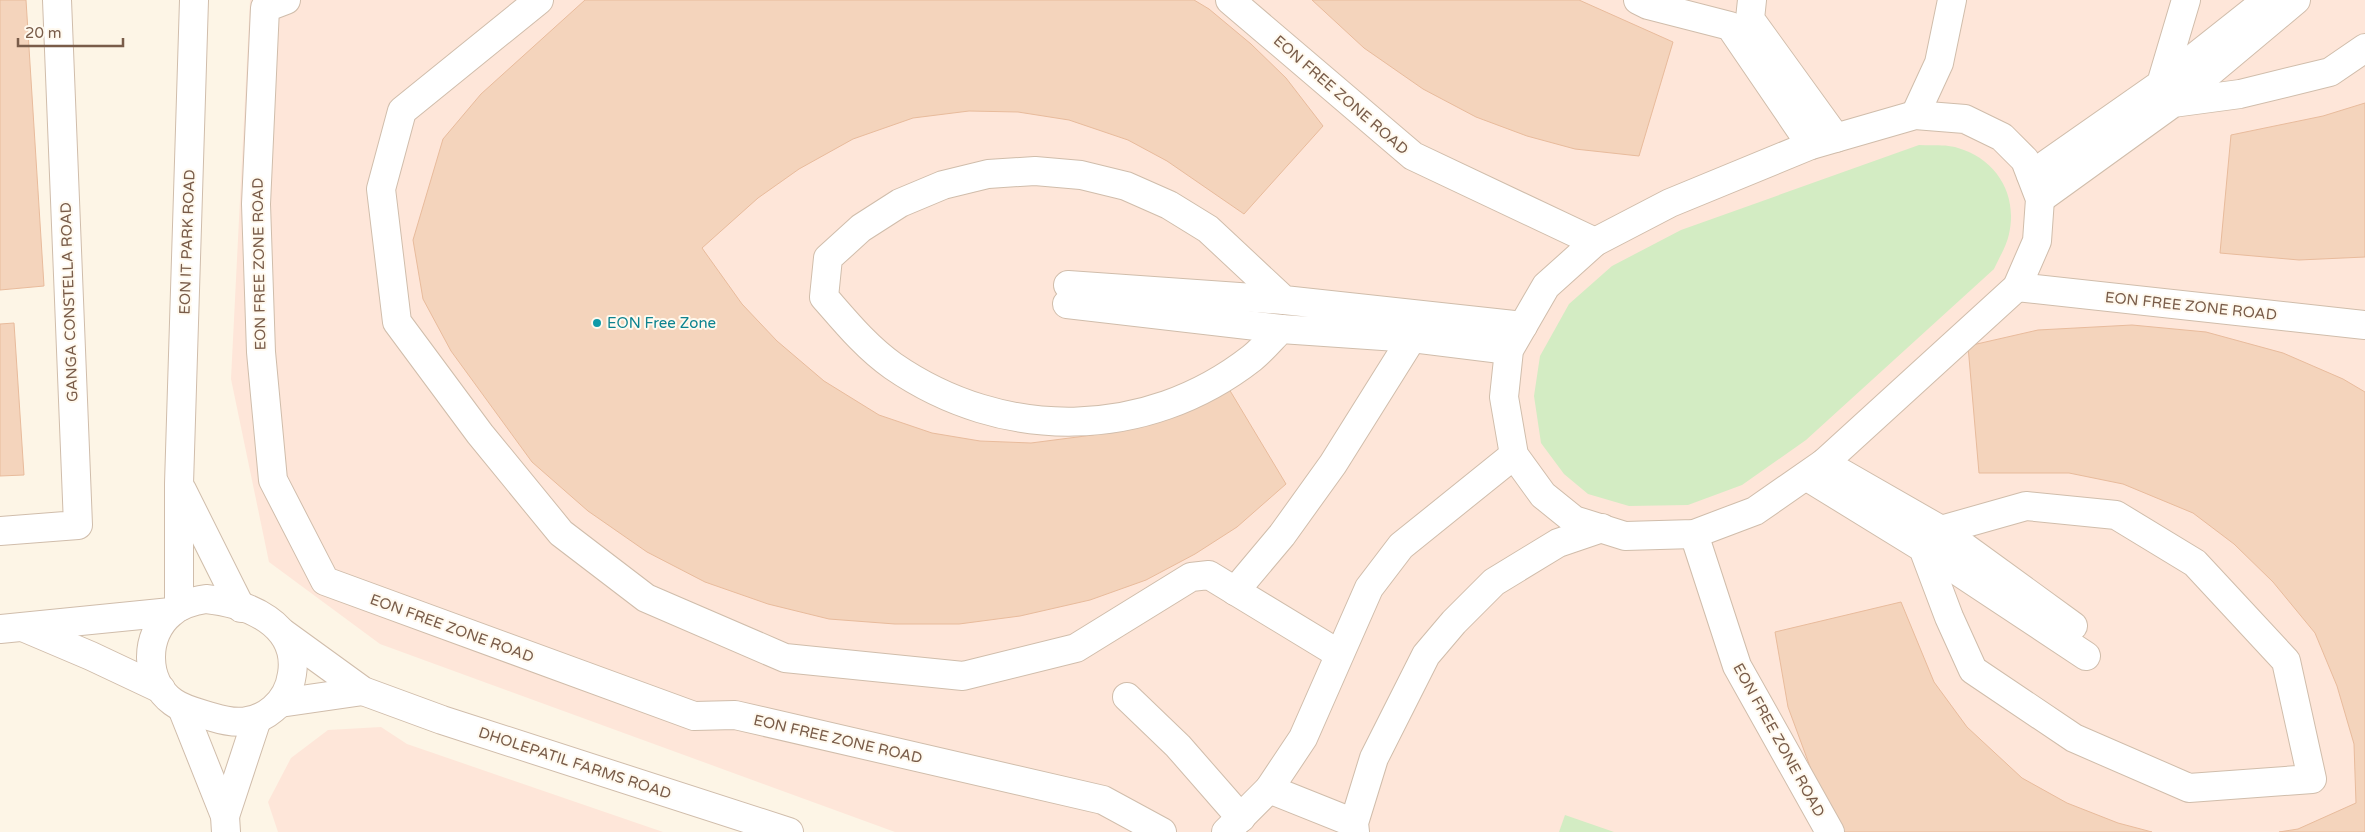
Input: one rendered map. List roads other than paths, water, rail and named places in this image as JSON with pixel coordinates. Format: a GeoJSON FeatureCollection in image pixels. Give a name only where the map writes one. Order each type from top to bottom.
{"type":"FeatureCollection","features":[{"type":"Feature","properties":{"kind":"street","name":"GANGA CONSTELLA ROAD"},"geometry":{"type":"LineString","coordinates":[[0,531],[78,525],[57,0]]}},
{"type":"Feature","properties":{"kind":"street","name":"EON IT PARK ROAD"},"geometry":{"type":"LineString","coordinates":[[175,610],[194,0]]}},
{"type":"Feature","properties":{"kind":"street","name":"EON FREE ZONE ROAD"},"geometry":{"type":"LineString","coordinates":[[286,0],[265,8],[256,204],[261,352],[273,480],[325,581],[694,716],[735,715],[1102,800],[1162,832]]}},
{"type":"Feature","properties":{"kind":"street"},"geometry":{"type":"LineString","coordinates":[[539,0],[402,111],[381,189],[397,322],[480,434],[561,533],[646,598],[785,658],[963,676],[1076,648],[1191,577],[1209,575],[1339,654]]}},
{"type":"Feature","properties":{"kind":"street","name":"EON FREE ZONE ROAD"},"geometry":{"type":"LineString","coordinates":[[1230,0],[1413,156],[1595,242]]}},
{"type":"Feature","properties":{"kind":"street"},"geometry":{"type":"LineString","coordinates":[[1638,0],[1742,11]]}},
{"type":"Feature","properties":{"kind":"street"},"geometry":{"type":"LineString","coordinates":[[1712,0],[1742,11],[1836,138]]}},
{"type":"Feature","properties":{"kind":"street"},"geometry":{"type":"LineString","coordinates":[[1915,116],[1939,63],[1952,0]]}},
{"type":"Feature","properties":{"kind":"street"},"geometry":{"type":"LineString","coordinates":[[2167,93],[2186,0]]}},
{"type":"Feature","properties":{"kind":"street"},"geometry":{"type":"LineString","coordinates":[[2167,93],[2267,0]]}},
{"type":"Feature","properties":{"kind":"street"},"geometry":{"type":"LineString","coordinates":[[2035,187],[2296,0]]}},
{"type":"Feature","properties":{"kind":"street"},"geometry":{"type":"LineString","coordinates":[[1742,11],[1810,145]]}},
{"type":"Feature","properties":{"kind":"street"},"geometry":{"type":"LineString","coordinates":[[2167,93],[2240,94],[2330,72],[2365,48]]}},
{"type":"Feature","properties":{"kind":"street"},"geometry":{"type":"LineString","coordinates":[[1915,116],[1965,119],[2002,137],[2025,160],[2035,187],[2037,241],[2017,287],[1815,469],[1755,511],[1694,534],[1625,536],[1574,520],[1543,495],[1514,455],[1504,397],[1509,350],[1546,286],[1595,242],[1670,203],[1810,145],[1915,116]]}},
{"type":"Feature","properties":{"kind":"street"},"geometry":{"type":"LineString","coordinates":[[1281,329],[1252,357],[1228,374],[1212,384],[1168,405],[1121,418],[1073,423],[1025,420],[978,409],[924,386],[892,365],[855,334],[824,296],[828,258],[861,228],[900,203],[943,185],[988,174],[1035,170],[1081,174],[1126,186],[1169,204],[1208,229],[1284,300]]}},
{"type":"Feature","properties":{"kind":"street","name":"EON FREE ZONE ROAD"},"geometry":{"type":"LineString","coordinates":[[2017,287],[2365,326]]}},
{"type":"Feature","properties":{"kind":"street"},"geometry":{"type":"LineString","coordinates":[[1509,350],[1412,338],[1281,329],[1068,295],[1284,300],[1523,326]]}},
{"type":"Feature","properties":{"kind":"street"},"geometry":{"type":"LineString","coordinates":[[1235,591],[1282,535],[1333,464],[1412,338]]}},
{"type":"Feature","properties":{"kind":"street"},"geometry":{"type":"LineString","coordinates":[[1127,697],[1178,746],[1233,825],[1269,789],[1303,738],[1369,588],[1401,546],[1514,455]]}},
{"type":"Feature","properties":{"kind":"street"},"geometry":{"type":"LineString","coordinates":[[1815,469],[1932,539],[2090,648]]}},
{"type":"Feature","properties":{"kind":"street"},"geometry":{"type":"LineString","coordinates":[[179,484],[241,608]]}},
{"type":"Feature","properties":{"kind":"street"},"geometry":{"type":"LineString","coordinates":[[2026,506],[2116,516],[2195,563],[2286,661],[2312,778],[2189,788],[2074,738],[1973,670],[1949,618],[1932,539],[2026,506]]}},
{"type":"Feature","properties":{"kind":"street"},"geometry":{"type":"LineString","coordinates":[[1269,789],[1354,828],[1374,758],[1426,655],[1454,622],[1494,582],[1558,543],[1602,528]]}},
{"type":"Feature","properties":{"kind":"street","name":"EON FREE ZONE ROAD"},"geometry":{"type":"LineString","coordinates":[[1694,534],[1737,666],[1830,832]]}},
{"type":"Feature","properties":{"kind":"street"},"geometry":{"type":"LineString","coordinates":[[11,628],[175,610],[206,599],[241,608],[262,614],[270,619],[283,633],[291,650],[293,668],[289,687],[280,703],[257,719],[229,722],[182,708],[166,697],[160,689],[153,672],[150,654],[154,635],[175,610]]}},
{"type":"Feature","properties":{"kind":"street"},"geometry":{"type":"LineString","coordinates":[[11,628],[91,656],[160,689]]}},
{"type":"Feature","properties":{"kind":"street","name":"DHOLEPATIL FARMS ROAD"},"geometry":{"type":"LineString","coordinates":[[283,633],[363,691],[442,720],[777,830]]}},
{"type":"Feature","properties":{"kind":"street","name":"DHOLEPATIL FARMS ROAD"},"geometry":{"type":"LineString","coordinates":[[280,703],[363,691]]}},
{"type":"Feature","properties":{"kind":"street"},"geometry":{"type":"LineString","coordinates":[[182,708],[226,824]]}},
{"type":"Feature","properties":{"kind":"street"},"geometry":{"type":"LineString","coordinates":[[226,824],[257,719]]}},
{"type":"Feature","properties":{"kind":"place","name":"EON Free Zone"},"geometry":{"type":"Point","coordinates":[597,323]}}]}
